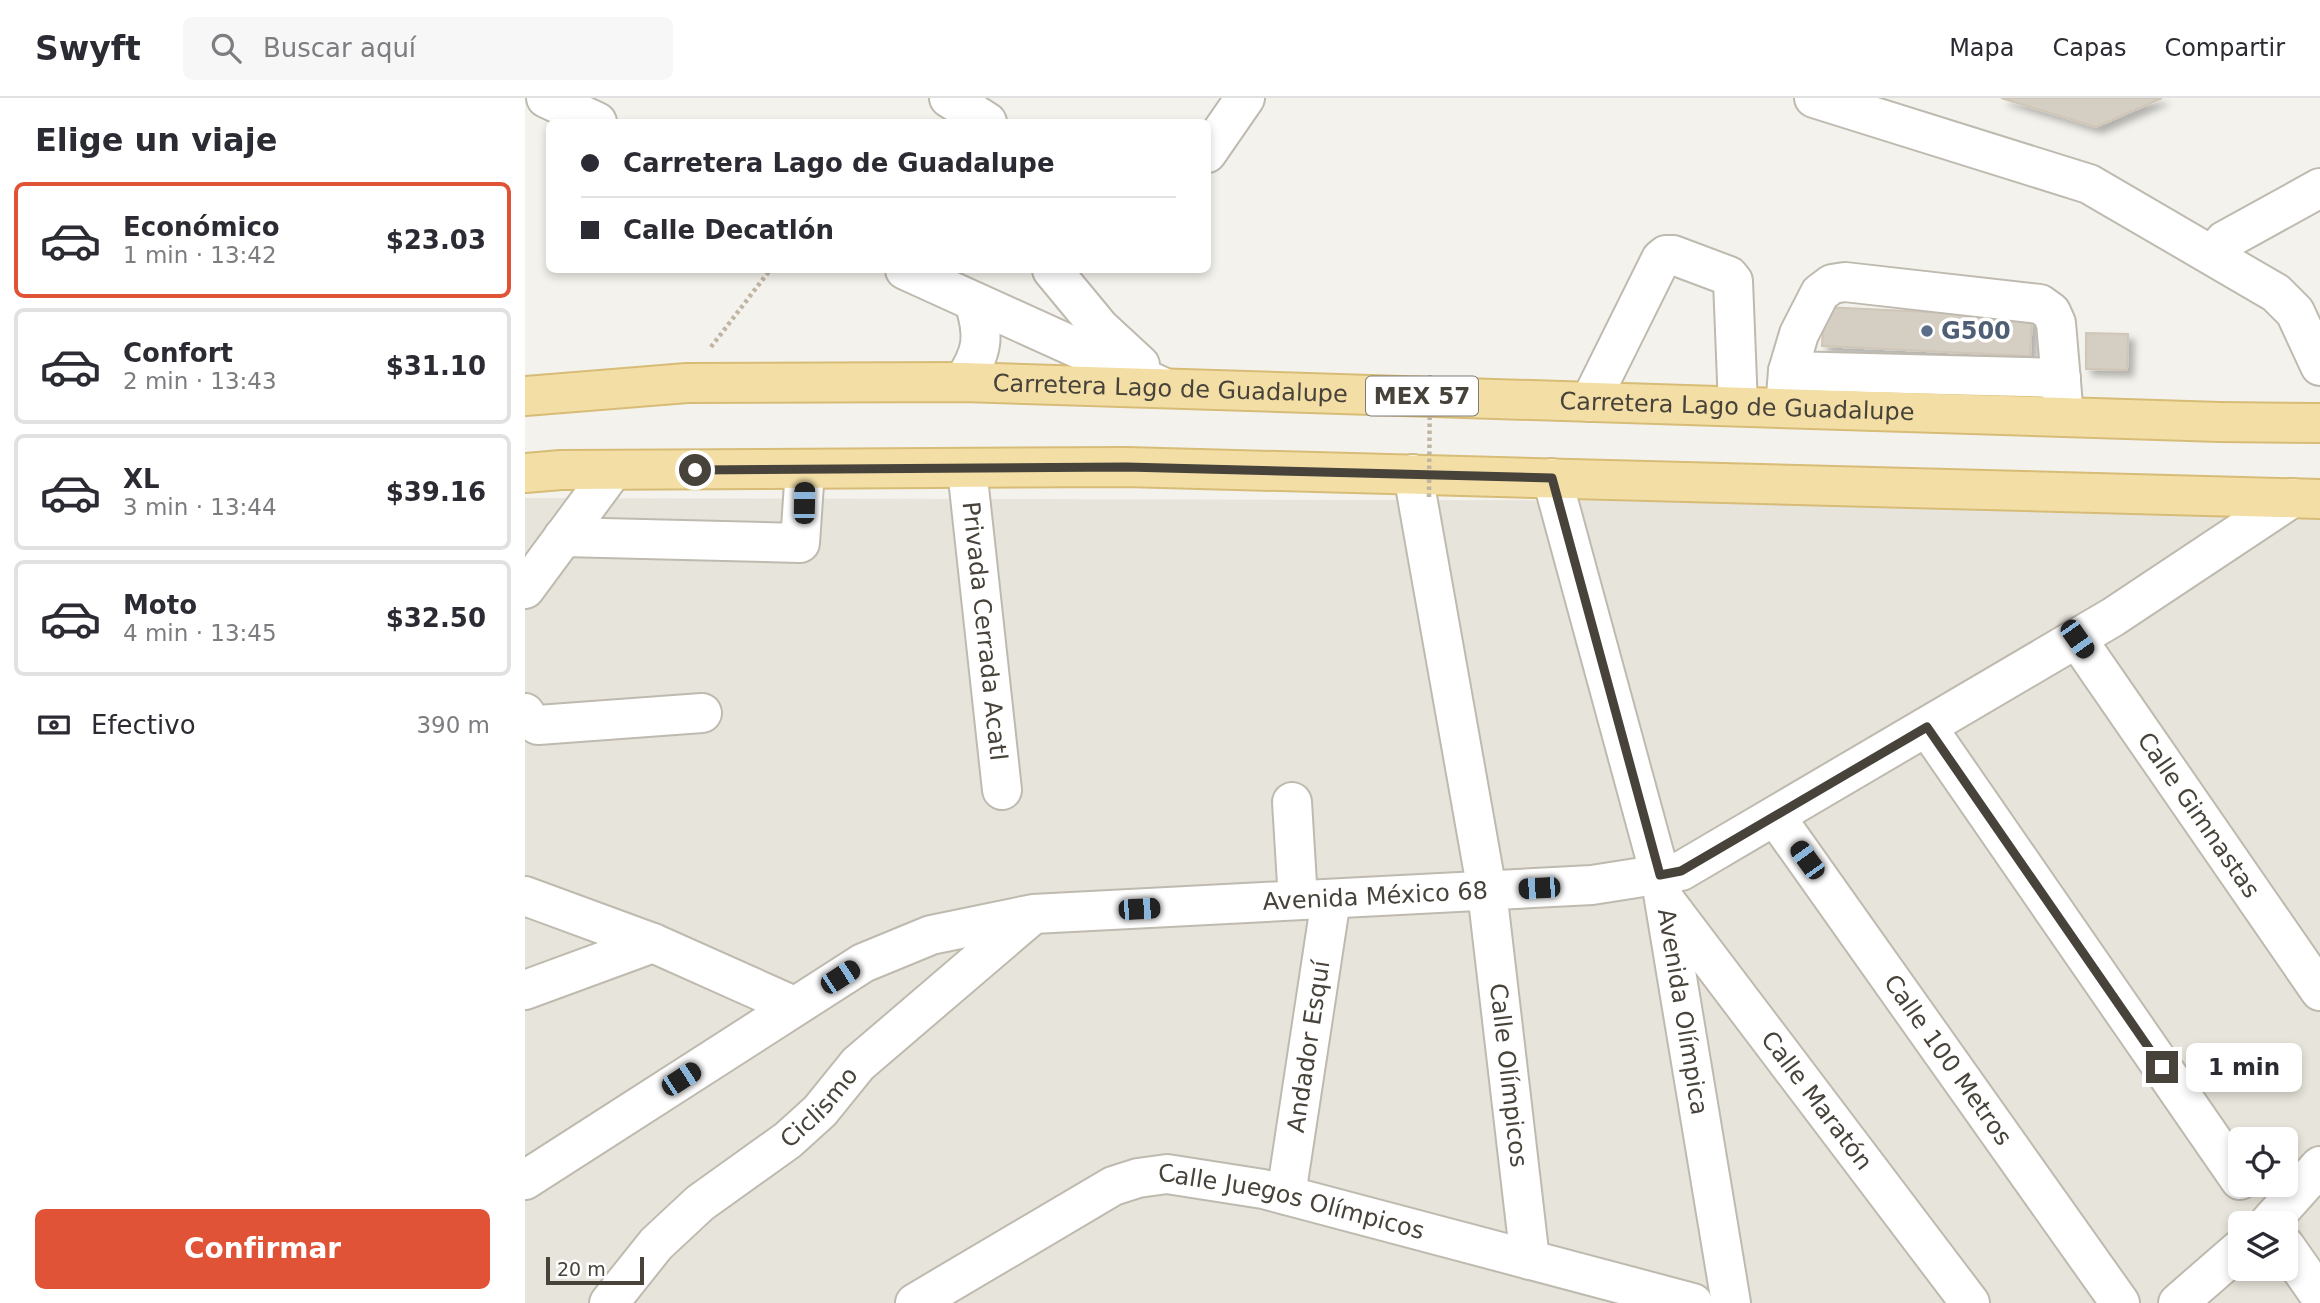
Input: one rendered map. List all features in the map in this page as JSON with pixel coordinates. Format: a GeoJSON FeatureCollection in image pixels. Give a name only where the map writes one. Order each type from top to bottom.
{"type":"FeatureCollection","features":[{"type":"Feature","properties":{"kind":"main road","name":"Carretera Lago de Guadalupe"},"geometry":{"type":"LineString","coordinates":[[525,396],[687,383],[963,382],[1738,406],[1787,390],[2064,417],[2320,424]]}},
{"type":"Feature","properties":{"kind":"main road"},"geometry":{"type":"LineString","coordinates":[[525,473],[613,470],[1126,467],[1421,486],[1552,478],[2306,499]]}},
{"type":"Feature","properties":{"kind":"street"},"geometry":{"type":"LineString","coordinates":[[546,98],[591,119]]}},
{"type":"Feature","properties":{"kind":"street"},"geometry":{"type":"LineString","coordinates":[[949,98],[982,119]]}},
{"type":"Feature","properties":{"kind":"street"},"geometry":{"type":"LineString","coordinates":[[987,119],[988,98]]}},
{"type":"Feature","properties":{"kind":"street"},"geometry":{"type":"LineString","coordinates":[[1211,147],[1245,98]]}},
{"type":"Feature","properties":{"kind":"street"},"geometry":{"type":"LineString","coordinates":[[1814,98],[2089,184],[2276,293],[2295,312],[2320,366]]}},
{"type":"Feature","properties":{"kind":"street"},"geometry":{"type":"LineString","coordinates":[[2224,241],[2320,188]]}},
{"type":"Feature","properties":{"kind":"street"},"geometry":{"type":"LineString","coordinates":[[1590,402],[1661,259],[1666,255],[1673,255],[1729,276],[1733,281],[1738,406]]}},
{"type":"Feature","properties":{"kind":"street"},"geometry":{"type":"LineString","coordinates":[[911,273],[1165,388]]}},
{"type":"Feature","properties":{"kind":"street"},"geometry":{"type":"LineString","coordinates":[[1054,273],[1100,328],[1165,388]]}},
{"type":"Feature","properties":{"kind":"street"},"geometry":{"type":"LineString","coordinates":[[2061,378],[1787,390],[1799,334],[1820,293],[1832,284],[1845,282],[2040,304],[2052,312],[2056,323],[2061,378],[2064,417]]}},
{"type":"Feature","properties":{"kind":"street"},"geometry":{"type":"LineString","coordinates":[[963,382],[975,364],[982,344],[981,322],[974,302]]}},
{"type":"Feature","properties":{"kind":"street"},"geometry":{"type":"LineString","coordinates":[[563,537],[800,543],[805,469]]}},
{"type":"Feature","properties":{"kind":"street"},"geometry":{"type":"LineString","coordinates":[[525,589],[613,470]]}},
{"type":"Feature","properties":{"kind":"street","name":"Privada Cerrada Acatl"},"geometry":{"type":"LineString","coordinates":[[967,470],[1002,790]]}},
{"type":"Feature","properties":{"kind":"street","name":"Avenida Olímpica"},"geometry":{"type":"LineString","coordinates":[[1552,478],[1662,886],[1731,1303]]}},
{"type":"Feature","properties":{"kind":"street","name":"Calle Olímpicos"},"geometry":{"type":"LineString","coordinates":[[1421,486],[1487,891],[1530,1260]]}},
{"type":"Feature","properties":{"kind":"street","name":"Avenida México 68"},"geometry":{"type":"LineString","coordinates":[[525,1181],[863,962],[931,935],[1033,914],[1592,886],[1662,886],[1681,871],[2077,639],[2306,499]]}},
{"type":"Feature","properties":{"kind":"street","name":"Calle Gimnastas"},"geometry":{"type":"LineString","coordinates":[[2077,639],[2320,990]]}},
{"type":"Feature","properties":{"kind":"street"},"geometry":{"type":"LineString","coordinates":[[525,713],[527,719],[538,725],[702,713]]}},
{"type":"Feature","properties":{"kind":"street"},"geometry":{"type":"LineString","coordinates":[[1927,727],[2228,1163]]}},
{"type":"Feature","properties":{"kind":"street","name":"Andador Esquí"},"geometry":{"type":"LineString","coordinates":[[1286,1195],[1314,900],[1292,802]]}},
{"type":"Feature","properties":{"kind":"street","name":"Calle 100 Metros"},"geometry":{"type":"LineString","coordinates":[[1775,816],[2120,1303]]}},
{"type":"Feature","properties":{"kind":"street","name":"Calle Maratón"},"geometry":{"type":"LineString","coordinates":[[1662,886],[1971,1303]]}},
{"type":"Feature","properties":{"kind":"street"},"geometry":{"type":"LineString","coordinates":[[525,896],[653,943],[794,1006]]}},
{"type":"Feature","properties":{"kind":"street","name":"Ciclismo"},"geometry":{"type":"LineString","coordinates":[[609,1303],[656,1244],[700,1203],[788,1140],[820,1111],[858,1063],[1033,914]]}},
{"type":"Feature","properties":{"kind":"street"},"geometry":{"type":"LineString","coordinates":[[525,990],[653,943]]}},
{"type":"Feature","properties":{"kind":"street"},"geometry":{"type":"LineString","coordinates":[[2281,1211],[2320,1166]]}},
{"type":"Feature","properties":{"kind":"street","name":"Calle Juegos Olímpicos"},"geometry":{"type":"LineString","coordinates":[[915,1303],[1113,1186],[1138,1178],[1167,1174],[1263,1189],[1693,1303]]}},
{"type":"Feature","properties":{"kind":"street"},"geometry":{"type":"LineString","coordinates":[[2178,1303],[2228,1259]]}},
{"type":"Feature","properties":{"kind":"street"},"geometry":{"type":"LineString","coordinates":[[2298,1265],[2320,1296]]}},
{"type":"Feature","properties":{"kind":"path"},"geometry":{"type":"LineString","coordinates":[[727,324],[768,273]]}},
{"type":"Feature","properties":{"kind":"path"},"geometry":{"type":"LineString","coordinates":[[1421,486],[1430,375]]}},
{"type":"Feature","properties":{"kind":"shaded area"},"geometry":{"type":"Polygon","coordinates":[[[525,498],[2320,502],[2320,1303],[525,1303],[525,498]]]}},
{"type":"Feature","properties":{"kind":"building"},"geometry":{"type":"Polygon","coordinates":[[[2001,98],[2162,98],[2096,127],[2001,98]]]}},
{"type":"Feature","properties":{"kind":"building","name":"G500"},"geometry":{"type":"Polygon","coordinates":[[[1824,307],[2032,317],[2030,356],[1822,346],[1824,307]]]}},
{"type":"Feature","properties":{"kind":"building"},"geometry":{"type":"Polygon","coordinates":[[[2086,333],[2128,334],[2127,370],[2086,369],[2086,333]]]}},
{"type":"Feature","properties":{"kind":"place","name":"G500"},"geometry":{"type":"Point","coordinates":[1927,331]}},
{"type":"Feature","properties":{"kind":"route"},"geometry":{"type":"LineString","coordinates":[[695,470],[1126,467],[1552,478],[1660,875],[1681,871],[1927,727],[2162,1067]]}}]}
